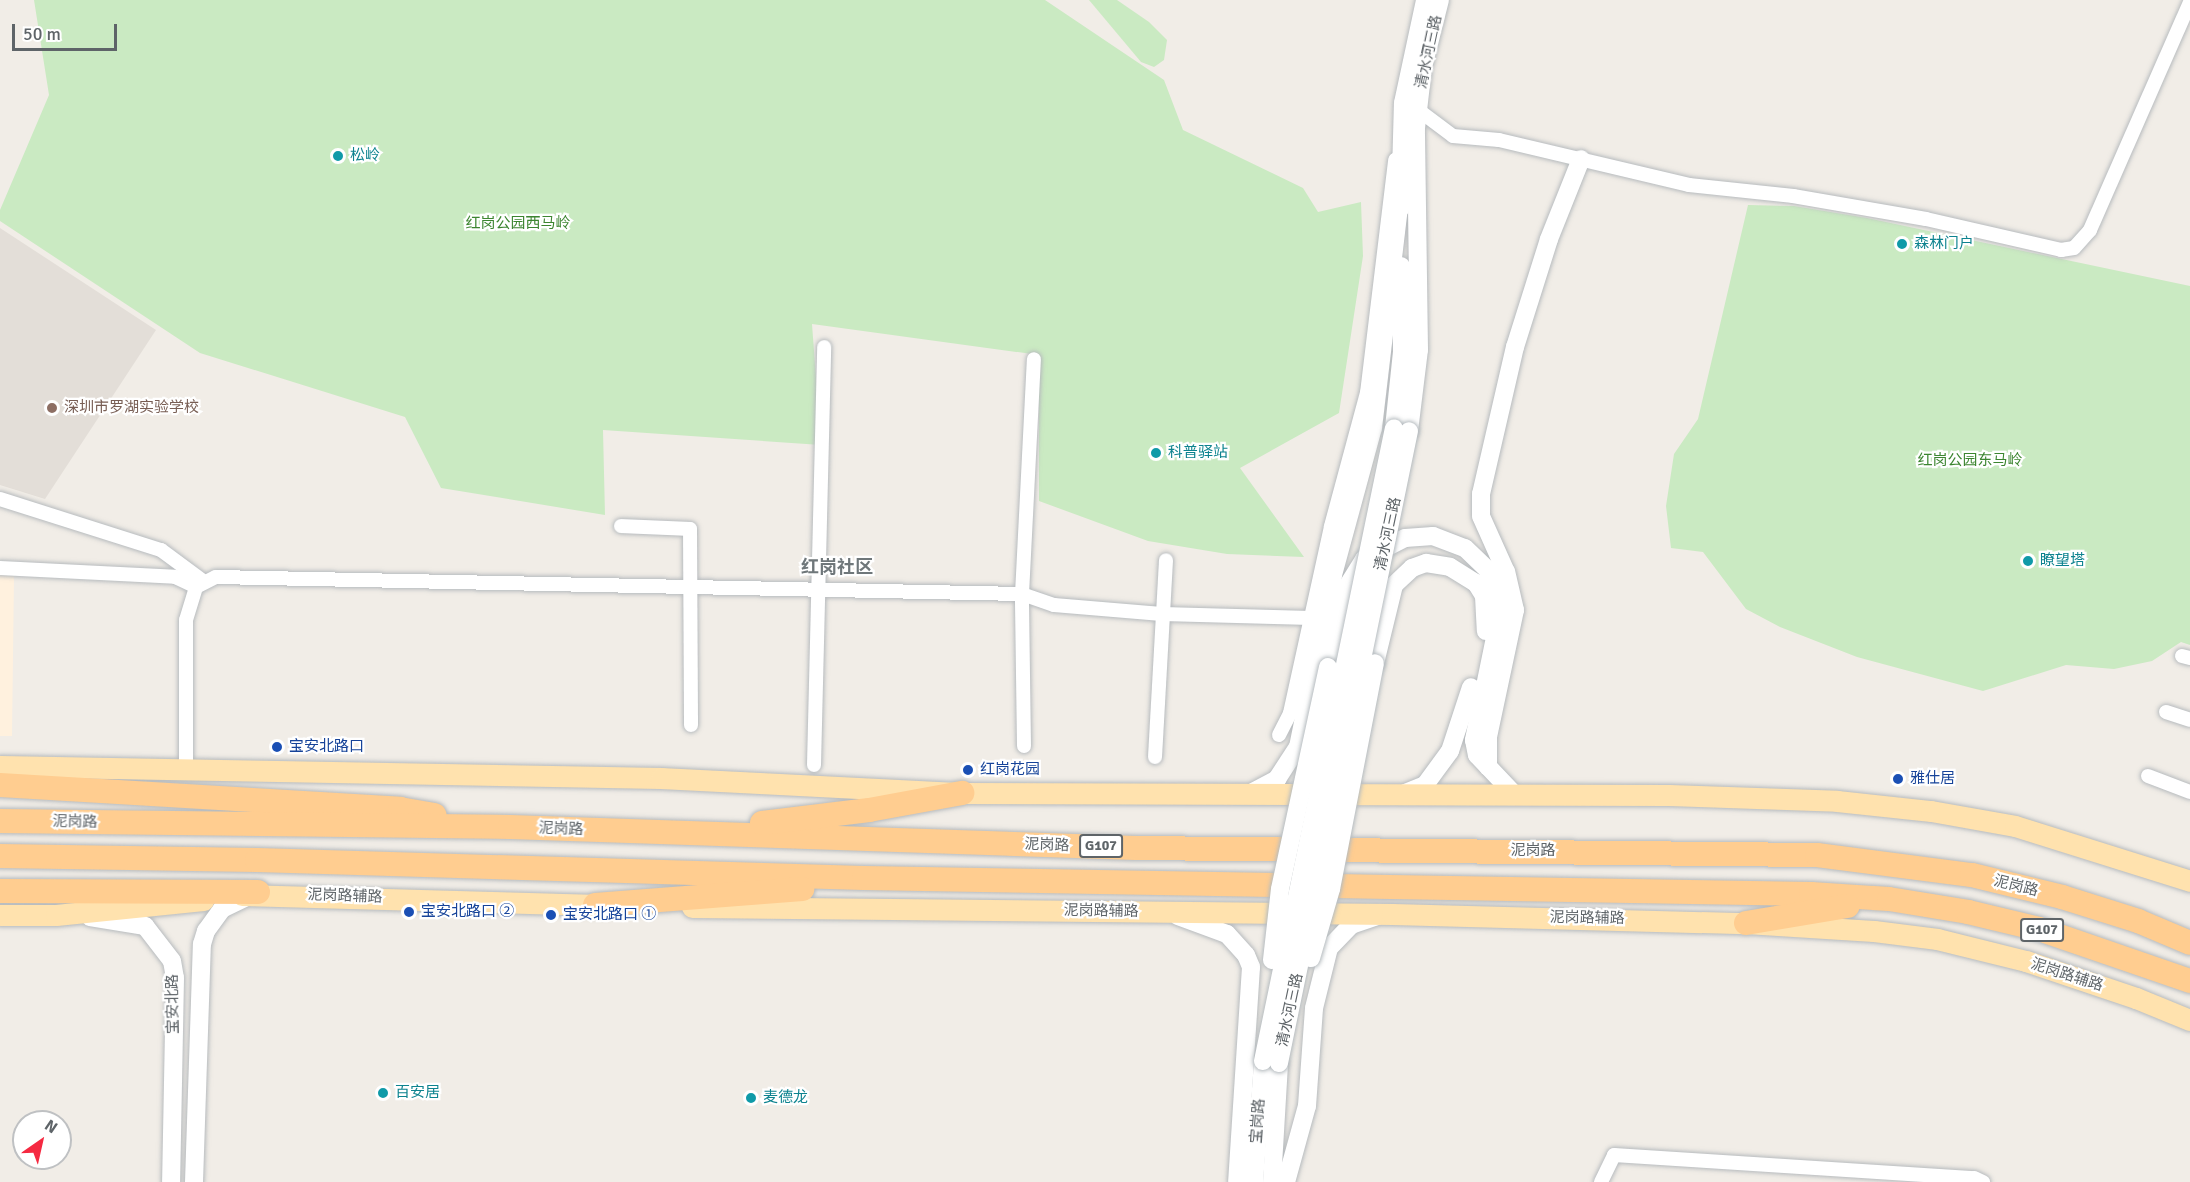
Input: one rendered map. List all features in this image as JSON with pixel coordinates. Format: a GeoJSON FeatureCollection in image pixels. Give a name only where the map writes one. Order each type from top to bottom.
{"type":"FeatureCollection","features":[{"type":"Feature","properties":{"kind":"highway"},"geometry":{"type":"LineString","coordinates":[[1,779],[400,809],[510,827]]}},
{"type":"Feature","properties":{"kind":"highway"},"geometry":{"type":"LineString","coordinates":[[710,834],[746,824],[869,810],[962,793]]}},
{"type":"Feature","properties":{"kind":"highway","name":"泥岗路"},"geometry":{"type":"LineString","coordinates":[[0,821],[510,827],[1136,848],[1818,855],[1972,875],[2095,907],[2190,943]]}},
{"type":"Feature","properties":{"kind":"highway","name":"G107"},"geometry":{"type":"LineString","coordinates":[[0,856],[257,860],[864,878],[1721,890],[1889,899],[2039,929],[2190,981]]}},
{"type":"Feature","properties":{"kind":"highway"},"geometry":{"type":"LineString","coordinates":[[46,890],[225,871],[257,860]]}},
{"type":"Feature","properties":{"kind":"highway"},"geometry":{"type":"LineString","coordinates":[[595,905],[664,897],[756,894],[864,878]]}},
{"type":"Feature","properties":{"kind":"highway"},"geometry":{"type":"LineString","coordinates":[[0,891],[258,892]]}},
{"type":"Feature","properties":{"kind":"highway"},"geometry":{"type":"LineString","coordinates":[[1746,923],[1889,899]]}},
{"type":"Feature","properties":{"kind":"highway"},"geometry":{"type":"LineString","coordinates":[[2133,962],[2190,1000]]}},
{"type":"Feature","properties":{"kind":"main road","name":"清水河三路"},"geometry":{"type":"LineString","coordinates":[[1271,1062],[1419,350],[1410,105],[1425,0]]}},
{"type":"Feature","properties":{"kind":"main road","name":"清水河三路"},"geometry":{"type":"LineString","coordinates":[[1401,429],[1401,126],[1422,67],[1440,0]]}},
{"type":"Feature","properties":{"kind":"main road"},"geometry":{"type":"LineString","coordinates":[[1488,767],[1488,737],[1515,610],[1506,572],[1481,516],[1481,494],[1515,347],[1549,239],[1581,159]]}},
{"type":"Feature","properties":{"kind":"main road"},"geometry":{"type":"LineString","coordinates":[[1251,793],[1277,778],[1298,747],[1333,575],[1374,418],[1400,199]]}},
{"type":"Feature","properties":{"kind":"main road"},"geometry":{"type":"LineString","coordinates":[[1271,1062],[1280,889],[1343,593],[1364,559],[1405,538],[1433,536],[1465,548],[1487,569],[1499,598],[1498,632],[1474,730],[1477,755],[1515,795]]}},
{"type":"Feature","properties":{"kind":"main road"},"geometry":{"type":"LineString","coordinates":[[1271,1062],[1327,908],[1389,596],[1403,575],[1412,568],[1436,563],[1464,573],[1476,583],[1484,596],[1486,630],[1457,738],[1425,785],[1402,794]]}},
{"type":"Feature","properties":{"kind":"main road"},"geometry":{"type":"LineString","coordinates":[[1,779],[186,769],[700,779],[962,793],[1735,796],[1931,811],[2015,826],[2190,881]]}},
{"type":"Feature","properties":{"kind":"main road"},"geometry":{"type":"LineString","coordinates":[[1,779],[179,780],[262,771]]}},
{"type":"Feature","properties":{"kind":"main road","name":"泥岗路辅路"},"geometry":{"type":"LineString","coordinates":[[0,915],[56,915],[258,892],[595,905],[1392,914],[1746,923],[1937,939],[2026,961],[2136,998],[2190,1020]]}},
{"type":"Feature","properties":{"kind":"main road","name":"宝安北路"},"geometry":{"type":"LineString","coordinates":[[194,1182],[202,944],[206,931],[222,909],[258,892]]}},
{"type":"Feature","properties":{"kind":"main road"},"geometry":{"type":"LineString","coordinates":[[1168,912],[1227,934],[1246,955],[1251,967],[1237,1182]]}},
{"type":"Feature","properties":{"kind":"main road"},"geometry":{"type":"LineString","coordinates":[[1286,1182],[1306,1106],[1314,1008],[1329,948],[1360,920],[1392,914]]}},
{"type":"Feature","properties":{"kind":"main road","name":"宝安北路"},"geometry":{"type":"LineString","coordinates":[[56,915],[110,919],[145,926],[172,961],[175,978],[171,1182]]}},
{"type":"Feature","properties":{"kind":"main road","name":"宝岗路"},"geometry":{"type":"LineString","coordinates":[[1254,1182],[1271,1062]]}},
{"type":"Feature","properties":{"kind":"main road","name":"宝岗路"},"geometry":{"type":"LineString","coordinates":[[1271,1062],[1272,1182]]}},
{"type":"Feature","properties":{"kind":"street"},"geometry":{"type":"LineString","coordinates":[[1410,105],[1435,126],[1453,136],[1499,140],[1689,185],[1793,196],[1926,219],[2061,250],[2074,248],[2090,230],[2117,176],[2152,82],[2190,2]]}},
{"type":"Feature","properties":{"kind":"street"},"geometry":{"type":"LineString","coordinates":[[1279,735],[1290,713],[1366,393],[1401,126]]}},
{"type":"Feature","properties":{"kind":"street"},"geometry":{"type":"LineString","coordinates":[[814,765],[824,347]]}},
{"type":"Feature","properties":{"kind":"street"},"geometry":{"type":"LineString","coordinates":[[1024,746],[1022,594],[1034,358]]}},
{"type":"Feature","properties":{"kind":"street"},"geometry":{"type":"LineString","coordinates":[[0,499],[161,550],[200,584]]}},
{"type":"Feature","properties":{"kind":"street"},"geometry":{"type":"LineString","coordinates":[[621,526],[690,529],[691,725]]}},
{"type":"Feature","properties":{"kind":"street"},"geometry":{"type":"LineString","coordinates":[[1155,757],[1166,560]]}},
{"type":"Feature","properties":{"kind":"street"},"geometry":{"type":"LineString","coordinates":[[0,568],[175,577],[200,584],[216,577],[1022,594],[1054,604],[1162,614],[1311,618]]}},
{"type":"Feature","properties":{"kind":"street"},"geometry":{"type":"LineString","coordinates":[[186,769],[186,620],[200,584]]}},
{"type":"Feature","properties":{"kind":"street"},"geometry":{"type":"LineString","coordinates":[[2166,712],[2190,720]]}},
{"type":"Feature","properties":{"kind":"street"},"geometry":{"type":"LineString","coordinates":[[2148,777],[2190,792]]}},
{"type":"Feature","properties":{"kind":"street"},"geometry":{"type":"LineString","coordinates":[[1600,1182],[1614,1155],[1974,1178],[1983,1182]]}},
{"type":"Feature","properties":{"kind":"shaded area","name":"深圳市罗湖实验学校"},"geometry":{"type":"Polygon","coordinates":[[[0,228],[156,330],[45,499],[0,485],[0,228]]]}},
{"type":"Feature","properties":{"kind":"shaded area"},"geometry":{"type":"Polygon","coordinates":[[[0,574],[14,574],[12,736],[0,736],[0,574]]]}},
{"type":"Feature","properties":{"kind":"green space","name":"红岗公园西马岭"},"geometry":{"type":"Polygon","coordinates":[[[34,0],[1045,0],[1164,80],[1183,130],[1303,188],[1318,212],[1361,202],[1363,256],[1339,413],[1240,468],[1304,557],[1227,554],[1148,541],[1039,501],[1039,355],[812,324],[821,445],[603,430],[605,515],[441,488],[405,417],[200,353],[0,221],[0,210],[49,95],[34,0]]]}},
{"type":"Feature","properties":{"kind":"green space"},"geometry":{"type":"Polygon","coordinates":[[[1089,0],[1117,0],[1149,22],[1167,40],[1164,60],[1154,67],[1141,62],[1089,0]]]}},
{"type":"Feature","properties":{"kind":"green space","name":"红岗公园东马岭"},"geometry":{"type":"Polygon","coordinates":[[[1748,205],[1794,206],[1867,218],[2190,286],[2190,645],[2181,642],[2152,661],[2114,669],[2066,665],[1983,691],[1857,657],[1780,627],[1746,609],[1703,552],[1671,548],[1666,506],[1674,454],[1698,419],[1748,205]]]}},
{"type":"Feature","properties":{"kind":"place","name":"松岭"},"geometry":{"type":"Point","coordinates":[338,156]}},
{"type":"Feature","properties":{"kind":"place","name":"森林门户"},"geometry":{"type":"Point","coordinates":[1902,244]}},
{"type":"Feature","properties":{"kind":"place","name":"深圳市罗湖实验学校"},"geometry":{"type":"Point","coordinates":[52,408]}},
{"type":"Feature","properties":{"kind":"place","name":"科普驿站"},"geometry":{"type":"Point","coordinates":[1156,453]}},
{"type":"Feature","properties":{"kind":"place","name":"瞭望塔"},"geometry":{"type":"Point","coordinates":[2028,561]}},
{"type":"Feature","properties":{"kind":"place","name":"宝安北路口"},"geometry":{"type":"Point","coordinates":[277,747]}},
{"type":"Feature","properties":{"kind":"place","name":"红岗花园"},"geometry":{"type":"Point","coordinates":[968,770]}},
{"type":"Feature","properties":{"kind":"place","name":"雅仕居"},"geometry":{"type":"Point","coordinates":[1898,779]}},
{"type":"Feature","properties":{"kind":"place","name":"宝安北路口 ②"},"geometry":{"type":"Point","coordinates":[409,912]}},
{"type":"Feature","properties":{"kind":"place","name":"宝安北路口 ①"},"geometry":{"type":"Point","coordinates":[551,915]}},
{"type":"Feature","properties":{"kind":"place","name":"百安居"},"geometry":{"type":"Point","coordinates":[383,1093]}},
{"type":"Feature","properties":{"kind":"place","name":"麦德龙"},"geometry":{"type":"Point","coordinates":[751,1098]}},
{"type":"Feature","properties":{"kind":"district","name":"红岗社区"},"geometry":{"type":"Point","coordinates":[837,567]}}]}
